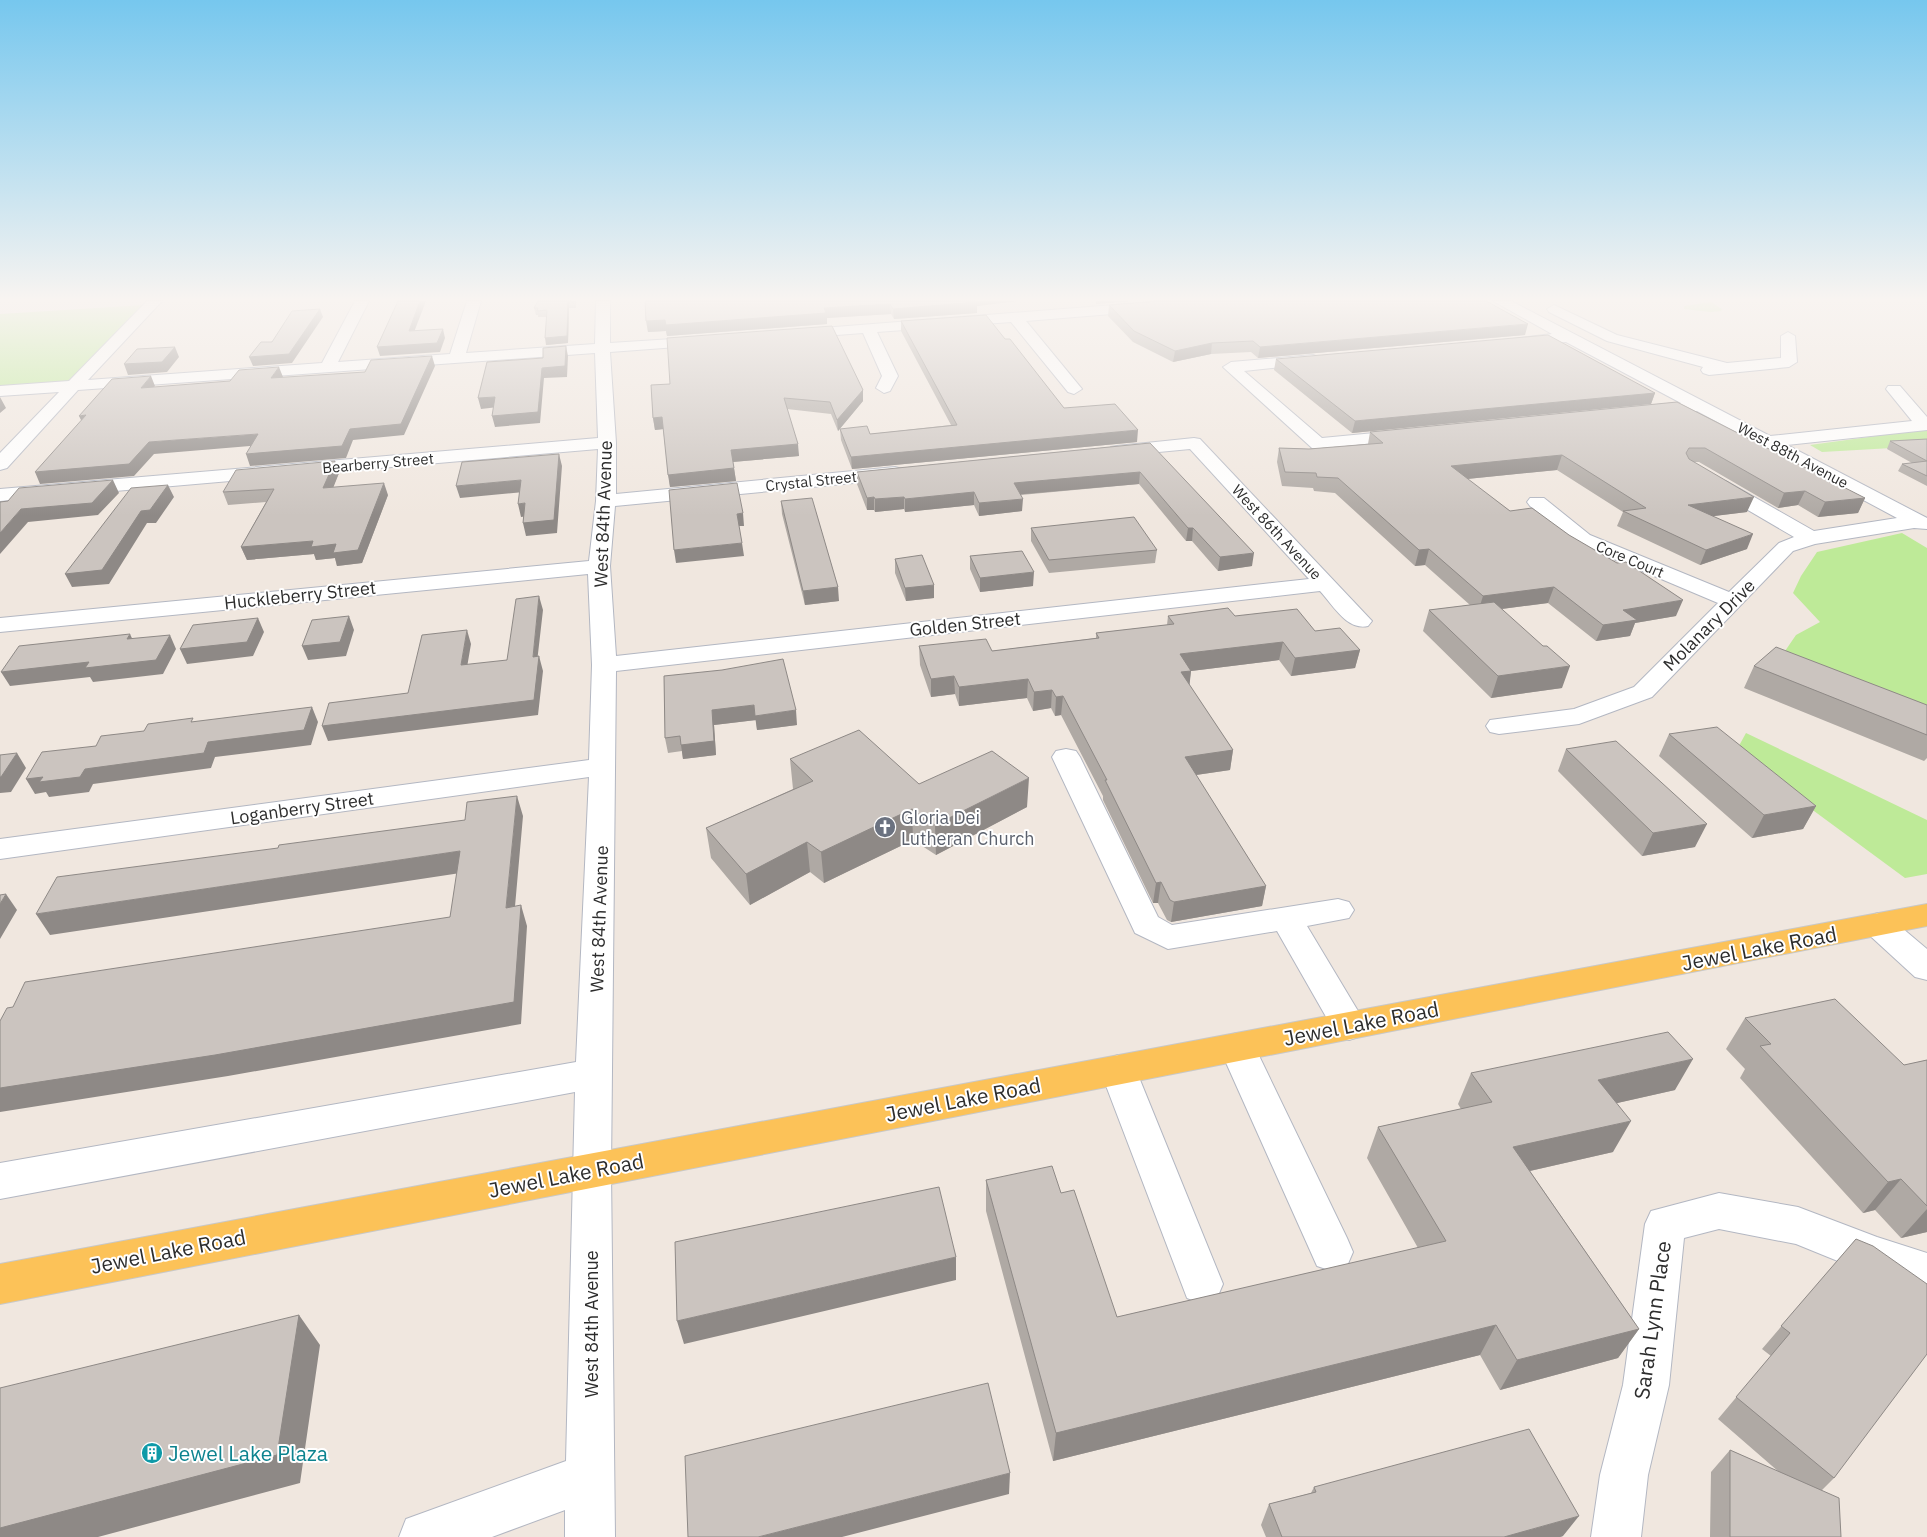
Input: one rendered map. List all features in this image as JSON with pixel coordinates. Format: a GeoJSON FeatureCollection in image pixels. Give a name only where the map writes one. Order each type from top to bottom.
{"type":"FeatureCollection","features":[{"type":"Feature","properties":{"kind":"main road","name":"Jewel Lake Road"},"geometry":{"type":"LineString","coordinates":[[0,1284],[1927,915]]}},
{"type":"Feature","properties":{"kind":"street"},"geometry":{"type":"LineString","coordinates":[[0,464],[86,373]]}},
{"type":"Feature","properties":{"kind":"street"},"geometry":{"type":"LineString","coordinates":[[0,391],[251,373]]}},
{"type":"Feature","properties":{"kind":"street","name":"West 84th Avenue"},"geometry":{"type":"LineString","coordinates":[[590,1537],[591,1170],[603,767],[604,665],[599,566],[606,501],[607,443],[603,373]]}},
{"type":"Feature","properties":{"kind":"street"},"geometry":{"type":"LineString","coordinates":[[884,388],[890,376],[888,373]]}},
{"type":"Feature","properties":{"kind":"street"},"geometry":{"type":"LineString","coordinates":[[1060,373],[1074,389]]}},
{"type":"Feature","properties":{"kind":"street"},"geometry":{"type":"LineString","coordinates":[[1237,373],[1318,444],[1427,433]]}},
{"type":"Feature","properties":{"kind":"street","name":"West 88th Avenue"},"geometry":{"type":"LineString","coordinates":[[1637,373],[1922,523]]}},
{"type":"Feature","properties":{"kind":"street"},"geometry":{"type":"LineString","coordinates":[[1643,376],[1668,374]]}},
{"type":"Feature","properties":{"kind":"street"},"geometry":{"type":"LineString","coordinates":[[1767,442],[1925,425],[1894,389]]}},
{"type":"Feature","properties":{"kind":"street"},"geometry":{"type":"LineString","coordinates":[[1634,413],[1700,406]]}},
{"type":"Feature","properties":{"kind":"street","name":"Bearberry Street"},"geometry":{"type":"LineString","coordinates":[[0,495],[607,443]]}},
{"type":"Feature","properties":{"kind":"street","name":"West 86th Avenue"},"geometry":{"type":"LineString","coordinates":[[1096,453],[1194,443],[1360,622]]}},
{"type":"Feature","properties":{"kind":"street","name":"Crystal Street"},"geometry":{"type":"LineString","coordinates":[[606,501],[910,471]]}},
{"type":"Feature","properties":{"kind":"street"},"geometry":{"type":"LineString","coordinates":[[1699,473],[1811,538]]}},
{"type":"Feature","properties":{"kind":"street","name":"Core Court"},"geometry":{"type":"LineString","coordinates":[[1537,502],[1583,539],[1733,601]]}},
{"type":"Feature","properties":{"kind":"street","name":"Molanary Drive"},"geometry":{"type":"LineString","coordinates":[[1499,726],[1579,716],[1643,692],[1786,547],[1811,538],[1922,523]]}},
{"type":"Feature","properties":{"kind":"street","name":"Huckleberry Street"},"geometry":{"type":"LineString","coordinates":[[0,625],[599,566]]}},
{"type":"Feature","properties":{"kind":"street","name":"Golden Street"},"geometry":{"type":"LineString","coordinates":[[604,665],[1326,584]]}},
{"type":"Feature","properties":{"kind":"street"},"geometry":{"type":"LineString","coordinates":[[1066,757],[1146,925],[1168,937],[1338,910]]}},
{"type":"Feature","properties":{"kind":"street","name":"Loganberry Street"},"geometry":{"type":"LineString","coordinates":[[0,849],[603,767]]}},
{"type":"Feature","properties":{"kind":"street"},"geometry":{"type":"LineString","coordinates":[[1286,918],[1349,1026]]}},
{"type":"Feature","properties":{"kind":"street"},"geometry":{"type":"LineString","coordinates":[[1878,925],[1927,968]]}},
{"type":"Feature","properties":{"kind":"street"},"geometry":{"type":"LineString","coordinates":[[1237,1047],[1332,1252]]}},
{"type":"Feature","properties":{"kind":"street"},"geometry":{"type":"LineString","coordinates":[[1118,1070],[1202,1284]]}},
{"type":"Feature","properties":{"kind":"street"},"geometry":{"type":"LineString","coordinates":[[0,1181],[594,1074]]}},
{"type":"Feature","properties":{"kind":"street","name":"Sarah Lynn Place"},"geometry":{"type":"LineString","coordinates":[[1616,1537],[1624,1475],[1646,1385],[1665,1224],[1719,1211],[1737,1214],[1798,1226],[1877,1258],[1927,1273]]}},
{"type":"Feature","properties":{"kind":"street"},"geometry":{"type":"LineString","coordinates":[[424,1537],[591,1476]]}},
{"type":"Feature","properties":{"kind":"green space"},"geometry":{"type":"Polygon","coordinates":[[[0,373],[76,373],[65,384],[0,389],[0,373]]]}},
{"type":"Feature","properties":{"kind":"green space"},"geometry":{"type":"Polygon","coordinates":[[[1927,429],[1927,446],[1822,452],[1810,445],[1927,429]]]}},
{"type":"Feature","properties":{"kind":"green space"},"geometry":{"type":"Polygon","coordinates":[[[1902,533],[1927,548],[1927,721],[1774,667],[1796,635],[1820,622],[1793,593],[1801,576],[1817,552],[1902,533]]]}},
{"type":"Feature","properties":{"kind":"green space"},"geometry":{"type":"Polygon","coordinates":[[[1746,733],[1927,820],[1927,874],[1905,878],[1735,753],[1746,733]]]}},
{"type":"Feature","properties":{"kind":"building"},"geometry":{"type":"Polygon","coordinates":[[[237,373],[275,373],[271,378],[354,373],[424,373],[401,424],[350,429],[342,446],[246,454],[258,434],[149,442],[129,464],[35,472],[86,415],[79,416],[112,379],[151,376],[141,388],[230,381],[237,373]]]}},
{"type":"Feature","properties":{"kind":"building"},"geometry":{"type":"Polygon","coordinates":[[[484,373],[542,373],[538,412],[492,416],[495,397],[478,398],[484,373]]]}},
{"type":"Feature","properties":{"kind":"building"},"geometry":{"type":"Polygon","coordinates":[[[669,373],[855,373],[863,390],[837,420],[830,402],[784,398],[798,444],[731,450],[734,468],[668,475],[662,417],[653,418],[651,385],[670,384],[669,373]]]}},
{"type":"Feature","properties":{"kind":"building"},"geometry":{"type":"Polygon","coordinates":[[[929,373],[1036,373],[1064,408],[1115,404],[1138,430],[851,457],[840,429],[867,426],[870,434],[957,425],[929,373]]]}},
{"type":"Feature","properties":{"kind":"building"},"geometry":{"type":"Polygon","coordinates":[[[1293,373],[1618,373],[1655,393],[1355,421],[1293,373]]]}},
{"type":"Feature","properties":{"kind":"building"},"geometry":{"type":"Polygon","coordinates":[[[1677,402],[1865,498],[1825,502],[1805,491],[1784,493],[1705,448],[1689,448],[1686,453],[1689,459],[1754,497],[1688,505],[1753,534],[1706,550],[1623,511],[1646,508],[1562,455],[1451,466],[1510,511],[1532,508],[1569,535],[1617,563],[1626,562],[1683,600],[1623,610],[1637,620],[1603,625],[1554,587],[1483,596],[1429,549],[1419,550],[1338,478],[1317,477],[1316,473],[1285,472],[1279,448],[1309,449],[1383,443],[1370,432],[1677,402]]]}},
{"type":"Feature","properties":{"kind":"building"},"geometry":{"type":"Polygon","coordinates":[[[1927,439],[1927,461],[1890,441],[1927,439]]]}},
{"type":"Feature","properties":{"kind":"building"},"geometry":{"type":"Polygon","coordinates":[[[1150,443],[1254,553],[1220,557],[1193,528],[1188,528],[1140,472],[1014,483],[1023,499],[979,503],[974,492],[905,499],[904,497],[867,498],[857,472],[1150,443]]]}},
{"type":"Feature","properties":{"kind":"building"},"geometry":{"type":"Polygon","coordinates":[[[559,454],[554,520],[523,523],[525,503],[518,504],[521,480],[456,486],[462,462],[559,454]]]}},
{"type":"Feature","properties":{"kind":"building"},"geometry":{"type":"Polygon","coordinates":[[[335,461],[323,488],[384,483],[358,550],[333,553],[336,544],[311,547],[313,541],[241,547],[274,489],[223,492],[236,470],[335,461]]]}},
{"type":"Feature","properties":{"kind":"building"},"geometry":{"type":"Polygon","coordinates":[[[1927,461],[1927,476],[1902,464],[1927,461]]]}},
{"type":"Feature","properties":{"kind":"building"},"geometry":{"type":"Polygon","coordinates":[[[113,480],[92,503],[21,509],[0,533],[0,502],[8,501],[19,488],[113,480]]]}},
{"type":"Feature","properties":{"kind":"building"},"geometry":{"type":"Polygon","coordinates":[[[737,483],[743,513],[737,514],[742,543],[674,550],[669,490],[737,483]]]}},
{"type":"Feature","properties":{"kind":"building"},"geometry":{"type":"Polygon","coordinates":[[[168,485],[150,510],[141,511],[102,570],[65,574],[131,488],[168,485]]]}},
{"type":"Feature","properties":{"kind":"building"},"geometry":{"type":"Polygon","coordinates":[[[812,498],[838,587],[803,591],[781,501],[812,498]]]}},
{"type":"Feature","properties":{"kind":"building"},"geometry":{"type":"Polygon","coordinates":[[[1134,517],[1157,550],[1049,560],[1031,528],[1134,517]]]}},
{"type":"Feature","properties":{"kind":"building"},"geometry":{"type":"Polygon","coordinates":[[[1022,551],[1034,572],[980,578],[970,556],[1022,551]]]}},
{"type":"Feature","properties":{"kind":"building"},"geometry":{"type":"Polygon","coordinates":[[[922,555],[934,585],[905,588],[895,559],[922,555]]]}},
{"type":"Feature","properties":{"kind":"building"},"geometry":{"type":"Polygon","coordinates":[[[539,596],[533,657],[539,656],[534,700],[322,726],[329,703],[408,693],[422,635],[467,630],[461,665],[507,660],[516,599],[539,596]]]}},
{"type":"Feature","properties":{"kind":"building"},"geometry":{"type":"Polygon","coordinates":[[[1494,602],[1543,646],[1547,646],[1570,666],[1498,676],[1429,610],[1494,602]]]}},
{"type":"Feature","properties":{"kind":"building"},"geometry":{"type":"Polygon","coordinates":[[[1228,608],[1235,616],[1297,609],[1315,631],[1340,628],[1360,650],[1295,658],[1283,642],[1180,654],[1191,671],[1181,672],[1233,750],[1185,757],[1266,886],[1174,902],[1170,900],[1161,882],[1156,883],[1105,780],[1107,780],[1063,696],[1056,697],[1052,690],[1034,692],[1028,679],[959,687],[954,676],[931,679],[919,646],[986,639],[992,651],[1099,638],[1096,633],[1174,624],[1168,616],[1228,608]]]}},
{"type":"Feature","properties":{"kind":"building"},"geometry":{"type":"Polygon","coordinates":[[[349,616],[340,642],[302,646],[312,620],[349,616]]]}},
{"type":"Feature","properties":{"kind":"building"},"geometry":{"type":"Polygon","coordinates":[[[258,618],[247,642],[180,649],[193,625],[258,618]]]}},
{"type":"Feature","properties":{"kind":"building"},"geometry":{"type":"Polygon","coordinates":[[[130,634],[127,639],[170,635],[156,660],[85,668],[89,662],[1,672],[19,646],[130,634]]]}},
{"type":"Feature","properties":{"kind":"building"},"geometry":{"type":"Polygon","coordinates":[[[1776,647],[1927,705],[1927,735],[1754,666],[1776,647]]]}},
{"type":"Feature","properties":{"kind":"building"},"geometry":{"type":"Polygon","coordinates":[[[783,659],[796,710],[755,716],[754,705],[712,710],[714,741],[681,745],[680,736],[665,738],[664,676],[722,670],[783,659]]]}},
{"type":"Feature","properties":{"kind":"building"},"geometry":{"type":"Polygon","coordinates":[[[312,707],[304,730],[208,742],[204,753],[85,769],[80,777],[39,782],[43,777],[26,779],[42,752],[96,746],[101,736],[144,731],[148,724],[193,718],[191,722],[312,707]]]}},
{"type":"Feature","properties":{"kind":"building"},"geometry":{"type":"Polygon","coordinates":[[[1717,727],[1816,806],[1764,815],[1669,734],[1717,727]]]}},
{"type":"Feature","properties":{"kind":"building"},"geometry":{"type":"Polygon","coordinates":[[[859,730],[919,784],[992,751],[1029,778],[935,825],[912,809],[821,852],[807,842],[746,874],[706,828],[813,781],[790,759],[859,730]]]}},
{"type":"Feature","properties":{"kind":"building"},"geometry":{"type":"Polygon","coordinates":[[[1616,741],[1707,824],[1653,833],[1566,749],[1616,741]]]}},
{"type":"Feature","properties":{"kind":"building"},"geometry":{"type":"Polygon","coordinates":[[[17,753],[1,777],[0,777],[0,755],[17,753]]]}},
{"type":"Feature","properties":{"kind":"building"},"geometry":{"type":"Polygon","coordinates":[[[517,796],[506,908],[521,905],[514,1002],[215,1055],[0,1088],[0,1021],[7,1008],[13,1007],[25,982],[450,917],[460,851],[36,914],[57,877],[278,848],[279,845],[465,820],[467,802],[517,796]]]}},
{"type":"Feature","properties":{"kind":"building"},"geometry":{"type":"Polygon","coordinates":[[[6,894],[0,904],[0,895],[6,894]]]}},
{"type":"Feature","properties":{"kind":"building"},"geometry":{"type":"Polygon","coordinates":[[[1835,999],[1904,1065],[1927,1060],[1927,1206],[1901,1179],[1888,1182],[1760,1046],[1771,1044],[1745,1018],[1835,999]]]}},
{"type":"Feature","properties":{"kind":"building"},"geometry":{"type":"Polygon","coordinates":[[[1668,1032],[1693,1059],[1598,1080],[1631,1121],[1513,1147],[1639,1329],[1517,1360],[1496,1325],[1056,1433],[986,1180],[1052,1166],[1061,1193],[1074,1190],[1117,1317],[1446,1241],[1378,1127],[1492,1102],[1471,1073],[1668,1032]]]}},
{"type":"Feature","properties":{"kind":"building"},"geometry":{"type":"Polygon","coordinates":[[[939,1187],[956,1257],[677,1321],[675,1242],[939,1187]]]}},
{"type":"Feature","properties":{"kind":"building"},"geometry":{"type":"Polygon","coordinates":[[[1856,1239],[1873,1246],[1927,1284],[1927,1354],[1834,1478],[1736,1397],[1790,1333],[1781,1326],[1856,1239]]]}},
{"type":"Feature","properties":{"kind":"building","name":"Jewel Lake Plaza"},"geometry":{"type":"Polygon","coordinates":[[[299,1315],[277,1455],[0,1528],[0,1388],[299,1315]]]}},
{"type":"Feature","properties":{"kind":"building"},"geometry":{"type":"Polygon","coordinates":[[[988,1383],[1010,1473],[758,1537],[688,1537],[685,1456],[988,1383]]]}},
{"type":"Feature","properties":{"kind":"building"},"geometry":{"type":"Polygon","coordinates":[[[1529,1429],[1579,1516],[1504,1537],[1282,1537],[1269,1504],[1316,1492],[1314,1487],[1529,1429]]]}},
{"type":"Feature","properties":{"kind":"building"},"geometry":{"type":"Polygon","coordinates":[[[1730,1450],[1839,1498],[1841,1537],[1730,1537],[1730,1450]]]}},
{"type":"Feature","properties":{"kind":"place","name":"Gloria Dei Lutheran Church"},"geometry":{"type":"Point","coordinates":[885,827]}},
{"type":"Feature","properties":{"kind":"place","name":"Jewel Lake Plaza"},"geometry":{"type":"Point","coordinates":[152,1453]}}]}
